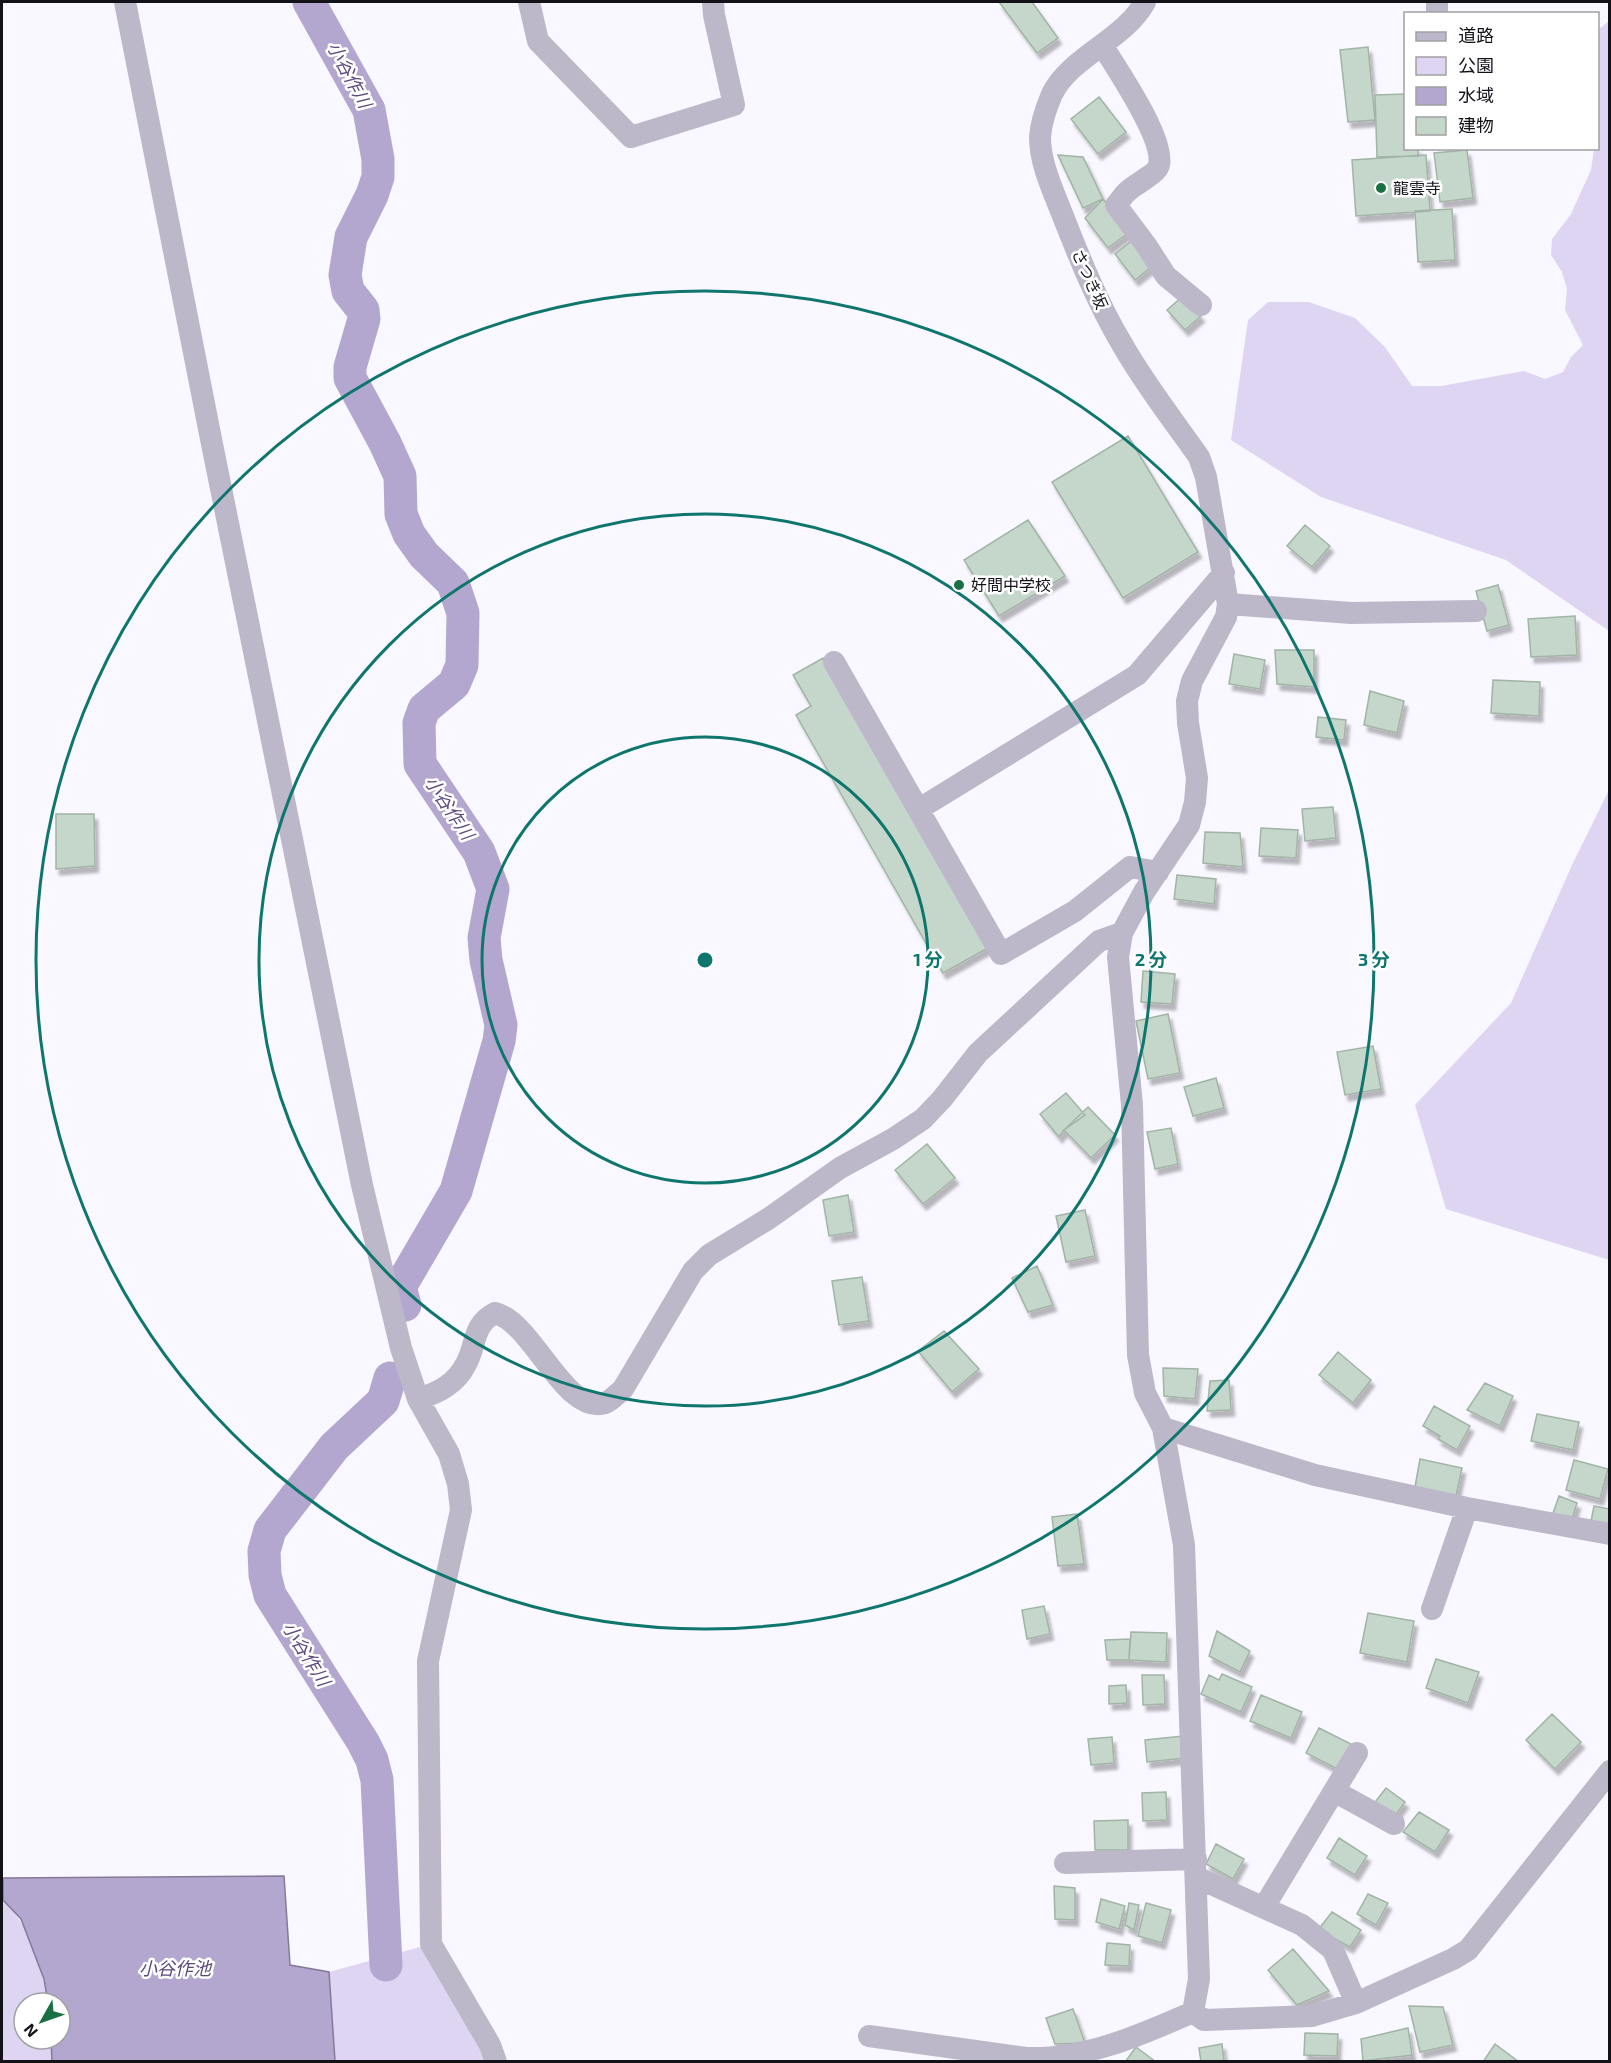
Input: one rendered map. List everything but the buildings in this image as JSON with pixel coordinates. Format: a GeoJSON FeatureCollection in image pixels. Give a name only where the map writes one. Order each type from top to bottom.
{"type":"FeatureCollection","features":[{"type":"Feature","properties":{"kind":"street"},"geometry":{"type":"LineString","coordinates":[[125,2],[362,1185],[401,1348],[418,1398],[449,1454],[458,1484],[461,1510],[428,1661],[431,1944],[490,2045],[496,2061]]}},
{"type":"Feature","properties":{"kind":"street"},"geometry":{"type":"LineString","coordinates":[[529,2],[538,41],[631,136],[734,105],[714,15],[714,2]]}},
{"type":"Feature","properties":{"kind":"street","name":"さつき坂"},"geometry":{"type":"LineString","coordinates":[[1145,2],[1121,31],[1065,76],[1053,93],[1042,119],[1040,139],[1045,168],[1083,268],[1105,313],[1122,346],[1199,457],[1206,477],[1228,604]]}},
{"type":"Feature","properties":{"kind":"street"},"geometry":{"type":"LineString","coordinates":[[1102,45],[1143,110],[1157,147],[1160,164],[1156,171],[1129,190],[1116,205],[1166,276],[1201,305]]}},
{"type":"Feature","properties":{"kind":"street"},"geometry":{"type":"LineString","coordinates":[[919,809],[1137,675],[1224,573]]}},
{"type":"Feature","properties":{"kind":"street"},"geometry":{"type":"LineString","coordinates":[[1193,2012],[1199,1979],[1184,1545],[1163,1428],[1145,1393],[1138,1355],[1132,1105],[1118,957],[1122,933],[1144,892],[1190,825],[1196,802],[1197,778],[1188,723],[1187,701],[1192,681],[1226,617],[1228,604],[1351,613],[1476,611]]}},
{"type":"Feature","properties":{"kind":"street"},"geometry":{"type":"LineString","coordinates":[[834,663],[1001,954],[1075,910],[1130,867],[1158,872]]}},
{"type":"Feature","properties":{"kind":"street"},"geometry":{"type":"LineString","coordinates":[[418,1398],[435,1394],[448,1387],[466,1364],[473,1339],[484,1319],[495,1313],[504,1315],[537,1348],[563,1384],[577,1396],[594,1404],[606,1403],[623,1389],[693,1271],[709,1255],[768,1219],[840,1168],[893,1139],[923,1119],[978,1053],[1099,941],[1122,933]]}},
{"type":"Feature","properties":{"kind":"street"},"geometry":{"type":"LineString","coordinates":[[1163,1428],[1315,1475],[1467,1508],[1610,1533]]}},
{"type":"Feature","properties":{"kind":"street"},"geometry":{"type":"LineString","coordinates":[[1432,1609],[1467,1508]]}},
{"type":"Feature","properties":{"kind":"street"},"geometry":{"type":"LineString","coordinates":[[1264,1907],[1357,1753]]}},
{"type":"Feature","properties":{"kind":"street"},"geometry":{"type":"LineString","coordinates":[[1193,2012],[1204,2020],[1312,2016],[1356,2002],[1454,1959],[1468,1950],[1610,1771]]}},
{"type":"Feature","properties":{"kind":"street"},"geometry":{"type":"LineString","coordinates":[[1334,1791],[1394,1824]]}},
{"type":"Feature","properties":{"kind":"street"},"geometry":{"type":"LineString","coordinates":[[1065,1863],[1196,1868],[1264,1907],[1302,1925],[1333,1950],[1356,2002]]}},
{"type":"Feature","properties":{"kind":"street"},"geometry":{"type":"LineString","coordinates":[[869,2036],[1026,2058],[1046,2058],[1094,2050],[1158,2028],[1193,2012]]}},
{"type":"Feature","properties":{"kind":"green space"},"geometry":{"type":"Polygon","coordinates":[[[1609,21],[1609,631],[1506,560],[1321,497],[1231,440],[1248,320],[1268,302],[1309,302],[1355,318],[1385,347],[1412,386],[1441,386],[1524,371],[1545,379],[1563,372],[1571,357],[1583,345],[1565,310],[1567,289],[1562,272],[1551,255],[1552,239],[1571,214],[1591,170],[1594,150],[1599,150],[1599,29],[1609,21]]]}},
{"type":"Feature","properties":{"kind":"green space"},"geometry":{"type":"Polygon","coordinates":[[[1609,790],[1609,1260],[1446,1209],[1415,1105],[1511,1003],[1572,865],[1609,790]]]}},
{"type":"Feature","properties":{"kind":"green space"},"geometry":{"type":"Polygon","coordinates":[[[2,1900],[12,1909],[27,1933],[38,1961],[45,1991],[12,1991],[12,2051],[52,2051],[52,2062],[2,2062],[2,1900]]]}},
{"type":"Feature","properties":{"kind":"green space"},"geometry":{"type":"Polygon","coordinates":[[[431,1944],[496,2061],[335,2061],[329,1972],[431,1944]]]}},
{"type":"Feature","properties":{"kind":"water","name":"小谷作池"},"geometry":{"type":"Polygon","coordinates":[[[284,1876],[290,1965],[329,1972],[335,2061],[52,2061],[52,2051],[72,2051],[72,1991],[46,1991],[44,1979],[21,1919],[3,1900],[3,1878],[284,1876]]]}},
{"type":"Feature","properties":{"kind":"waterway","name":"小谷作川"},"geometry":{"type":"LineString","coordinates":[[309,2],[369,110],[378,159],[378,177],[372,195],[351,237],[345,275],[348,291],[363,310],[364,319],[350,367],[350,378],[400,476],[401,514],[409,534],[424,555],[453,583],[463,613],[462,665],[454,684],[424,709],[419,723],[420,764],[479,852],[493,889],[484,938],[486,960],[501,1025],[499,1041],[456,1191],[400,1287],[405,1305]]}},
{"type":"Feature","properties":{"kind":"waterway","name":"小谷作川"},"geometry":{"type":"LineString","coordinates":[[386,1965],[377,1780],[372,1760],[363,1742],[270,1595],[265,1575],[264,1551],[270,1530],[334,1447],[383,1401],[390,1378]]}},
{"type":"Feature","properties":{"kind":"place","name":"龍雲寺"},"geometry":{"type":"Point","coordinates":[1381,188]}},
{"type":"Feature","properties":{"kind":"place","name":"好間中学校"},"geometry":{"type":"Point","coordinates":[959,585]}}]}
